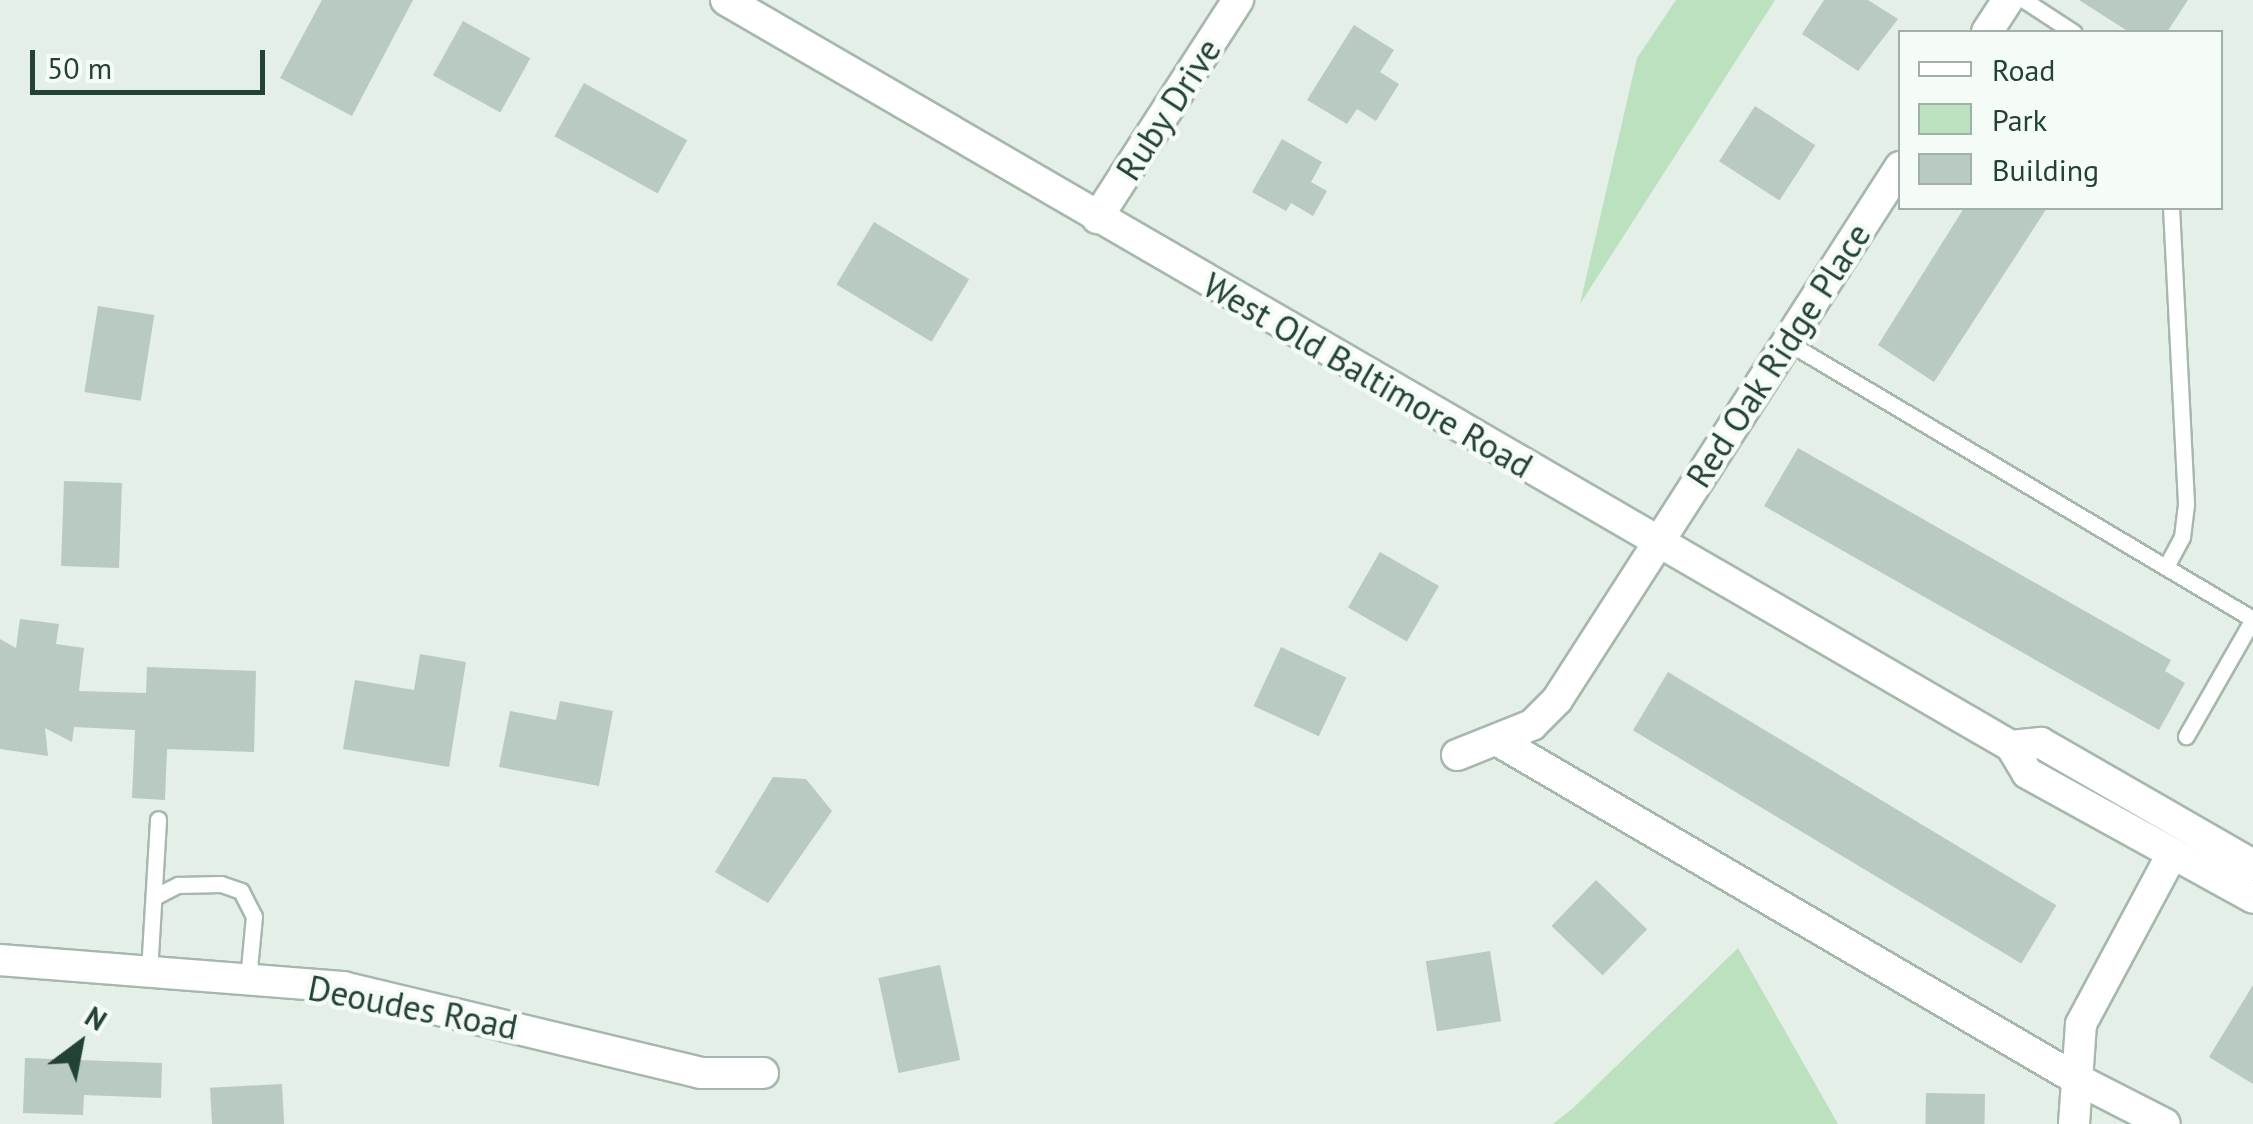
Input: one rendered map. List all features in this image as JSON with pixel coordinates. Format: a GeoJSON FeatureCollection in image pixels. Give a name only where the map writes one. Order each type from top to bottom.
{"type":"FeatureCollection","features":[{"type":"Feature","properties":{"kind":"street","name":"West Old Baltimore Road"},"geometry":{"type":"LineString","coordinates":[[726,0],[2011,746],[2027,772],[2253,898]]}},
{"type":"Feature","properties":{"kind":"street","name":"Ruby Drive"},"geometry":{"type":"LineString","coordinates":[[1097,218],[1238,0]]}},
{"type":"Feature","properties":{"kind":"street"},"geometry":{"type":"LineString","coordinates":[[1989,30],[2008,0]]}},
{"type":"Feature","properties":{"kind":"street","name":"Red Oak Ridge Place"},"geometry":{"type":"LineString","coordinates":[[1457,755],[1500,742],[1532,725],[1556,700],[1898,170]]}},
{"type":"Feature","properties":{"kind":"street"},"geometry":{"type":"LineString","coordinates":[[1500,742],[2073,1077],[2165,1124]]}},
{"type":"Feature","properties":{"kind":"street","name":"West Old Baltimore Road"},"geometry":{"type":"LineString","coordinates":[[2011,746],[2041,742],[2253,865]]}},
{"type":"Feature","properties":{"kind":"street"},"geometry":{"type":"LineString","coordinates":[[2074,1124],[2073,1077],[2081,1024],[2095,990],[2172,856]]}},
{"type":"Feature","properties":{"kind":"street","name":"Deoudes Road"},"geometry":{"type":"LineString","coordinates":[[0,960],[248,979],[390,996],[700,1073],[763,1074]]}},
{"type":"Feature","properties":{"kind":"lane"},"geometry":{"type":"LineString","coordinates":[[2024,0],[2071,30]]}},
{"type":"Feature","properties":{"kind":"lane"},"geometry":{"type":"LineString","coordinates":[[2168,565],[2182,537],[2186,503],[2171,210]]}},
{"type":"Feature","properties":{"kind":"lane"},"geometry":{"type":"LineString","coordinates":[[1788,342],[2168,565],[2253,620],[2186,736]]}},
{"type":"Feature","properties":{"kind":"lane"},"geometry":{"type":"LineString","coordinates":[[148,972],[156,896],[158,819]]}},
{"type":"Feature","properties":{"kind":"lane"},"geometry":{"type":"LineString","coordinates":[[156,896],[178,886],[221,884],[240,890],[254,916],[248,979]]}},
{"type":"Feature","properties":{"kind":"green space"},"geometry":{"type":"Polygon","coordinates":[[[1676,0],[1775,0],[1580,304],[1637,58],[1676,0]]]}},
{"type":"Feature","properties":{"kind":"green space"},"geometry":{"type":"Polygon","coordinates":[[[1738,948],[1838,1124],[1553,1124],[1572,1109],[1738,948]]]}},
{"type":"Feature","properties":{"kind":"building"},"geometry":{"type":"Polygon","coordinates":[[[322,0],[413,0],[352,116],[280,78],[322,0]]]}},
{"type":"Feature","properties":{"kind":"building"},"geometry":{"type":"Polygon","coordinates":[[[1824,0],[1868,0],[1898,19],[1858,71],[1802,34],[1824,0]]]}},
{"type":"Feature","properties":{"kind":"building"},"geometry":{"type":"Polygon","coordinates":[[[2079,0],[2188,0],[2168,30],[2126,30],[2079,0]]]}},
{"type":"Feature","properties":{"kind":"building"},"geometry":{"type":"Polygon","coordinates":[[[463,21],[530,58],[500,113],[433,75],[463,21]]]}},
{"type":"Feature","properties":{"kind":"building"},"geometry":{"type":"Polygon","coordinates":[[[1354,25],[1394,50],[1380,72],[1399,84],[1376,121],[1357,109],[1347,124],[1307,100],[1354,25]]]}},
{"type":"Feature","properties":{"kind":"building"},"geometry":{"type":"Polygon","coordinates":[[[584,83],[687,140],[658,194],[554,136],[584,83]]]}},
{"type":"Feature","properties":{"kind":"building"},"geometry":{"type":"Polygon","coordinates":[[[1755,106],[1815,145],[1779,201],[1719,161],[1755,106]]]}},
{"type":"Feature","properties":{"kind":"building"},"geometry":{"type":"Polygon","coordinates":[[[1282,139],[1322,162],[1311,182],[1327,191],[1313,216],[1291,203],[1286,211],[1252,192],[1282,139]]]}},
{"type":"Feature","properties":{"kind":"building"},"geometry":{"type":"Polygon","coordinates":[[[1963,210],[2046,210],[1934,382],[1878,345],[1963,210]]]}},
{"type":"Feature","properties":{"kind":"building"},"geometry":{"type":"Polygon","coordinates":[[[874,222],[969,279],[932,342],[836,285],[874,222]]]}},
{"type":"Feature","properties":{"kind":"building"},"geometry":{"type":"Polygon","coordinates":[[[98,306],[154,315],[141,401],[84,392],[98,306]]]}},
{"type":"Feature","properties":{"kind":"building"},"geometry":{"type":"Polygon","coordinates":[[[1798,448],[2171,660],[2165,671],[2185,683],[2159,730],[1764,506],[1798,448]]]}},
{"type":"Feature","properties":{"kind":"building"},"geometry":{"type":"Polygon","coordinates":[[[64,481],[122,483],[119,568],[61,566],[64,481]]]}},
{"type":"Feature","properties":{"kind":"building"},"geometry":{"type":"Polygon","coordinates":[[[1380,552],[1439,586],[1407,641],[1348,607],[1380,552]]]}},
{"type":"Feature","properties":{"kind":"building"},"geometry":{"type":"Polygon","coordinates":[[[20,619],[59,624],[56,644],[84,648],[79,691],[146,693],[147,667],[256,671],[254,752],[167,749],[165,800],[132,798],[135,730],[74,727],[72,742],[45,728],[48,756],[0,749],[0,639],[16,648],[20,619]]]}},
{"type":"Feature","properties":{"kind":"building"},"geometry":{"type":"Polygon","coordinates":[[[1281,647],[1346,677],[1319,736],[1254,706],[1281,647]]]}},
{"type":"Feature","properties":{"kind":"building"},"geometry":{"type":"Polygon","coordinates":[[[420,654],[466,662],[449,767],[343,749],[355,680],[414,690],[420,654]]]}},
{"type":"Feature","properties":{"kind":"building"},"geometry":{"type":"Polygon","coordinates":[[[1668,672],[2056,905],[2021,964],[1633,730],[1668,672]]]}},
{"type":"Feature","properties":{"kind":"building"},"geometry":{"type":"Polygon","coordinates":[[[560,701],[613,711],[599,786],[499,767],[510,711],[556,720],[560,701]]]}},
{"type":"Feature","properties":{"kind":"building"},"geometry":{"type":"Polygon","coordinates":[[[773,777],[806,779],[832,811],[768,903],[715,872],[773,777]]]}},
{"type":"Feature","properties":{"kind":"building"},"geometry":{"type":"Polygon","coordinates":[[[1596,880],[1647,929],[1603,975],[1552,926],[1596,880]]]}},
{"type":"Feature","properties":{"kind":"building"},"geometry":{"type":"Polygon","coordinates":[[[1490,951],[1501,1021],[1437,1031],[1426,961],[1490,951]]]}},
{"type":"Feature","properties":{"kind":"building"},"geometry":{"type":"Polygon","coordinates":[[[940,965],[960,1060],[899,1073],[878,978],[940,965]]]}},
{"type":"Feature","properties":{"kind":"building"},"geometry":{"type":"Polygon","coordinates":[[[2253,985],[2253,1084],[2209,1057],[2253,985]]]}},
{"type":"Feature","properties":{"kind":"building"},"geometry":{"type":"Polygon","coordinates":[[[25,1058],[162,1063],[161,1098],[84,1095],[83,1115],[23,1113],[25,1058]]]}},
{"type":"Feature","properties":{"kind":"building"},"geometry":{"type":"Polygon","coordinates":[[[282,1084],[284,1124],[212,1124],[210,1088],[282,1084]]]}},
{"type":"Feature","properties":{"kind":"building"},"geometry":{"type":"Polygon","coordinates":[[[1926,1093],[1985,1094],[1984,1124],[1925,1124],[1926,1093]]]}}]}
